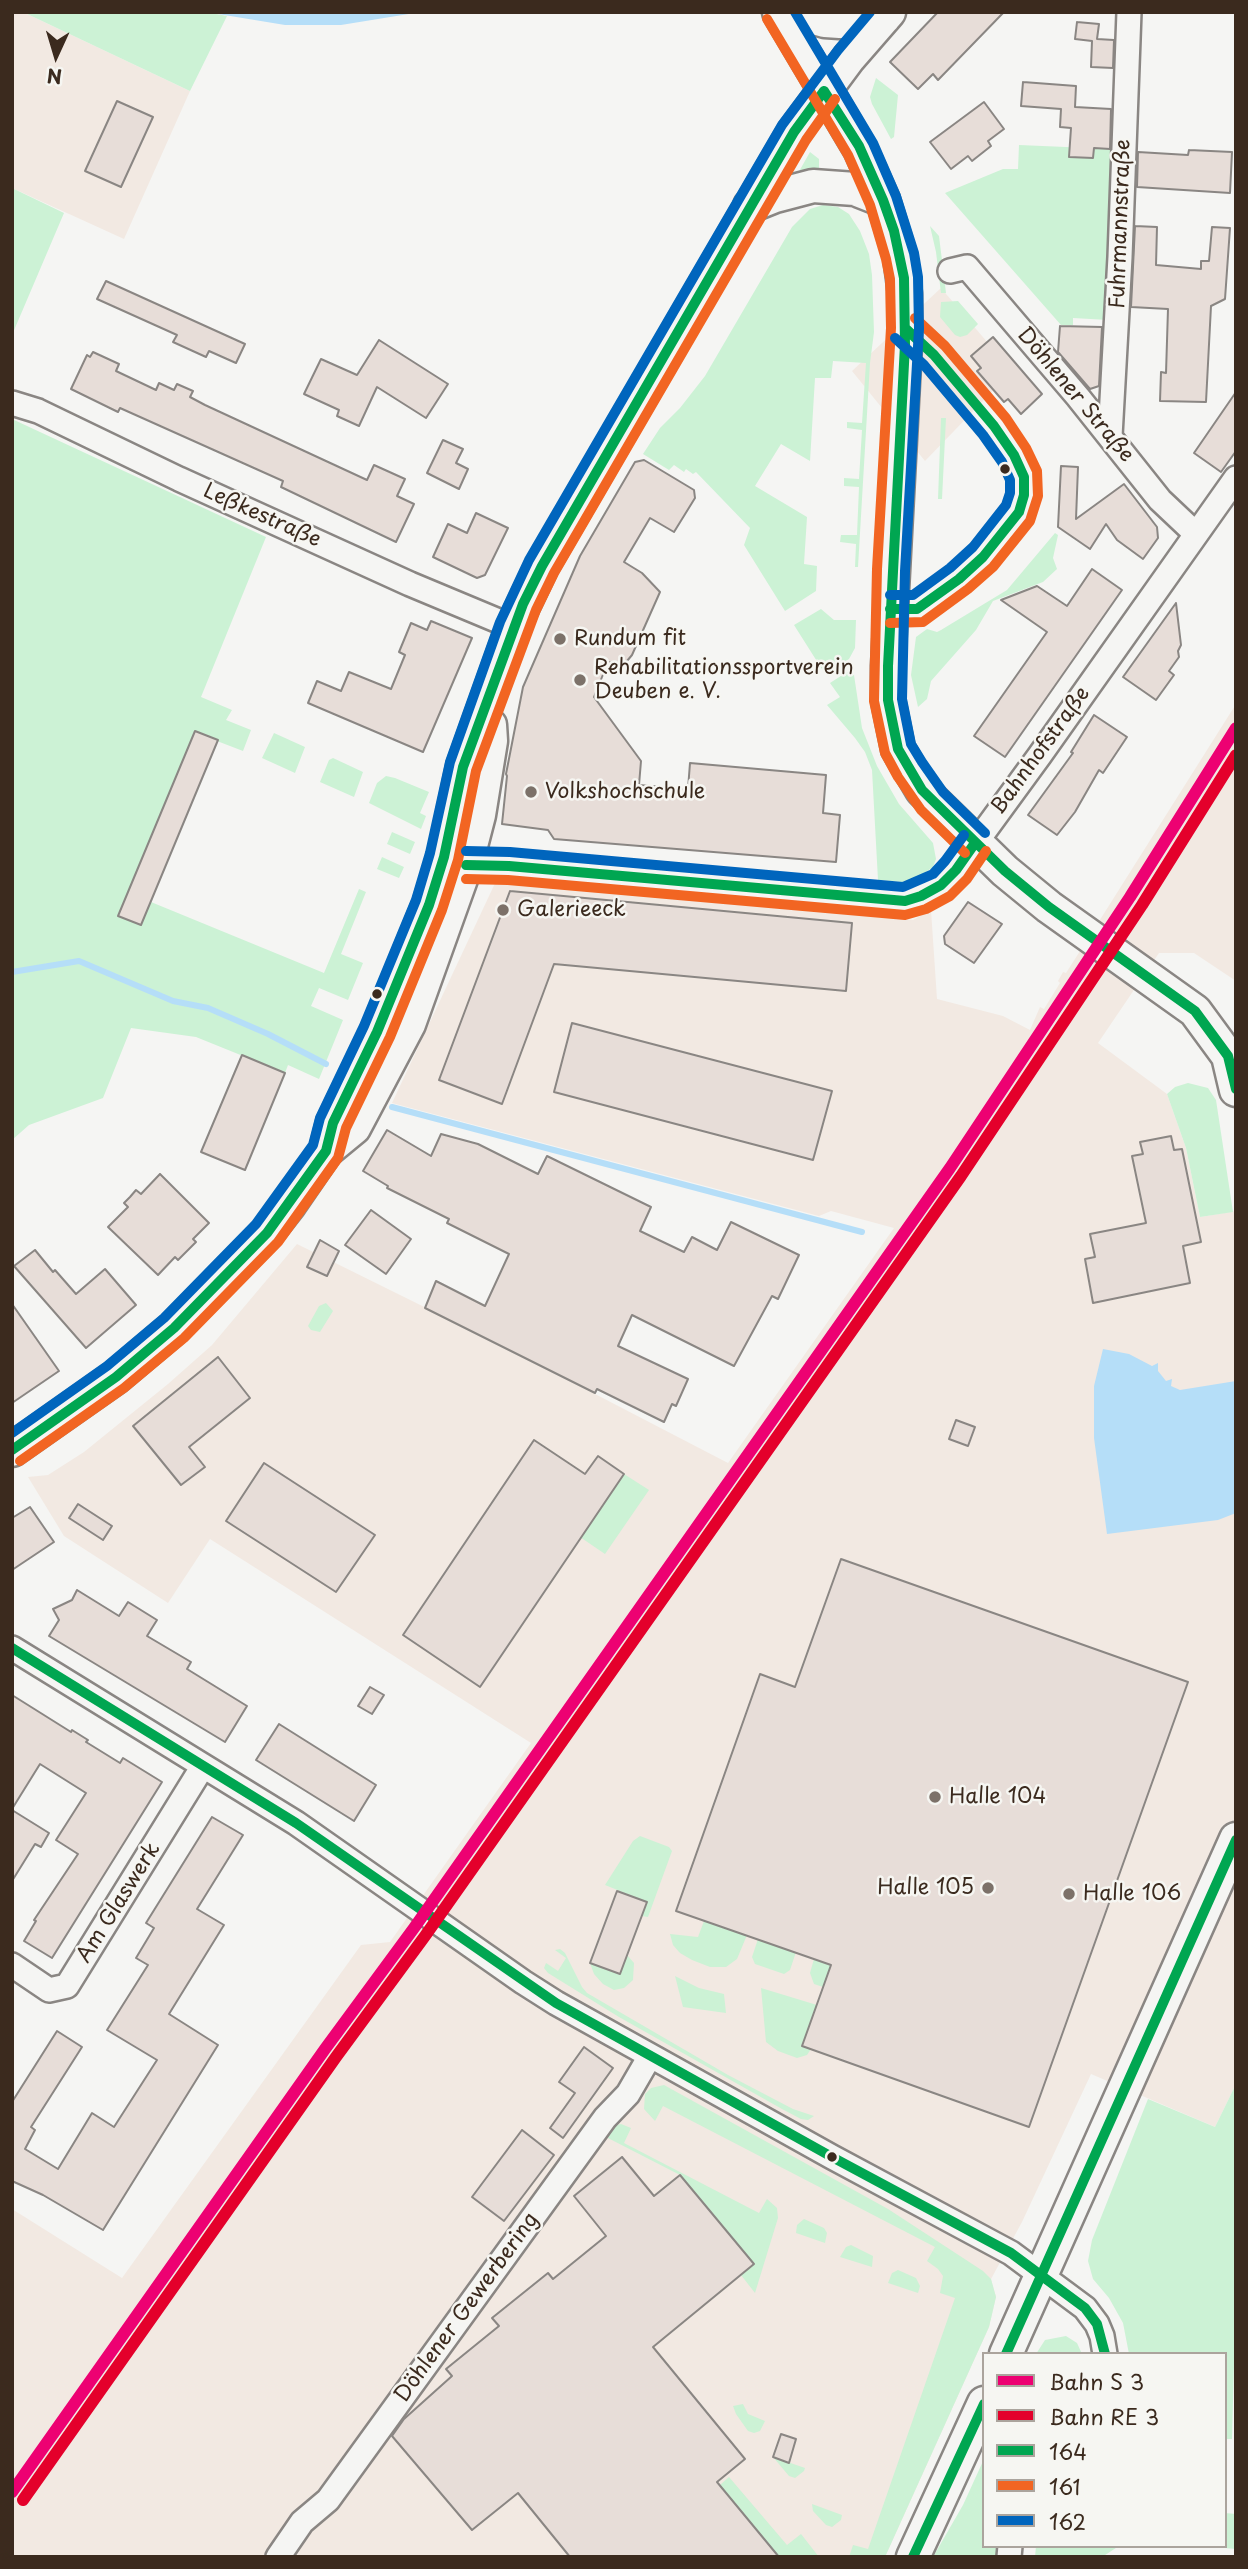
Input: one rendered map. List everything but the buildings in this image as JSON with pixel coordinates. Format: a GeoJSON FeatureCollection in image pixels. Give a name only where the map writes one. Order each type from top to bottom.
{"type":"FeatureCollection","features":[{"type":"Feature","properties":{"kind":"main road"},"geometry":{"type":"LineString","coordinates":[[779,12],[860,149],[883,200],[900,256],[905,294],[905,345],[888,666],[892,724],[898,749],[922,790],[1011,876],[1049,907],[1195,1011],[1228,1056],[1236,1090]]}},
{"type":"Feature","properties":{"kind":"main road"},"geometry":{"type":"LineString","coordinates":[[793,12],[825,21],[840,22],[887,15]]}},
{"type":"Feature","properties":{"kind":"main road"},"geometry":{"type":"LineString","coordinates":[[12,1450],[116,1377],[174,1328],[267,1233],[326,1152],[354,1128],[409,1024],[455,861],[463,767],[513,627],[541,566],[794,132],[849,58],[887,15]]}},
{"type":"Feature","properties":{"kind":"main road"},"geometry":{"type":"LineString","coordinates":[[750,206],[813,186],[855,189],[883,200]]}},
{"type":"Feature","properties":{"kind":"main road"},"geometry":{"type":"LineString","coordinates":[[1007,2352],[1236,1839]]}},
{"type":"Feature","properties":{"kind":"main road"},"geometry":{"type":"LineString","coordinates":[[913,2557],[982,2407]]}},
{"type":"Feature","properties":{"kind":"street","name":"Fuhrmannstraße"},"geometry":{"type":"LineString","coordinates":[[1110,436],[1121,257],[1129,12]]}},
{"type":"Feature","properties":{"kind":"street","name":"Döhlener Straße"},"geometry":{"type":"LineString","coordinates":[[950,271],[967,267],[1110,436],[1160,500],[1196,534]]}},
{"type":"Feature","properties":{"kind":"street","name":"Leßkestraße"},"geometry":{"type":"LineString","coordinates":[[12,403],[38,411],[179,479],[513,627]]}},
{"type":"Feature","properties":{"kind":"street","name":"Bahnhofstraße"},"geometry":{"type":"LineString","coordinates":[[455,861],[837,897],[905,901],[921,896],[941,885],[956,870],[1236,478]]}},
{"type":"Feature","properties":{"kind":"street"},"geometry":{"type":"LineString","coordinates":[[12,1648],[352,1861],[523,1982],[650,2056],[999,2246],[1080,2303],[1091,2314],[1102,2336],[1105,2352]]}},
{"type":"Feature","properties":{"kind":"street","name":"Am Glaswerk"},"geometry":{"type":"LineString","coordinates":[[12,1965],[49,1990],[67,1986],[203,1766]]}},
{"type":"Feature","properties":{"kind":"street","name":"Döhlener Gewerbering"},"geometry":{"type":"LineString","coordinates":[[278,2557],[302,2522],[328,2500],[604,2119],[620,2099],[628,2094],[650,2056]]}},
{"type":"Feature","properties":{"kind":"shaded area"},"geometry":{"type":"Polygon","coordinates":[[[12,12],[23,12],[190,91],[124,239],[12,188],[12,12]]]}},
{"type":"Feature","properties":{"kind":"shaded area"},"geometry":{"type":"Polygon","coordinates":[[[941,288],[1012,371],[925,461],[852,371],[941,288]]]}},
{"type":"Feature","properties":{"kind":"shaded area"},"geometry":{"type":"Polygon","coordinates":[[[1236,704],[1236,981],[1194,953],[1159,953],[1098,1043],[1167,1094],[1186,1148],[1200,1217],[1236,1211],[1236,2084],[1215,2127],[1091,2074],[1022,2222],[991,2279],[996,2297],[989,2327],[885,2557],[12,2557],[12,2209],[122,2278],[361,1945],[390,1942],[531,1743],[210,1539],[168,1603],[64,1536],[28,1477],[48,1475],[84,1452],[168,1384],[212,1345],[297,1244],[491,1340],[728,1463],[894,1228],[831,1211],[819,1216],[392,1103],[497,879],[913,920],[931,910],[937,999],[1003,1016],[1030,1030],[1040,1007],[1044,1009],[1060,983],[1058,981],[1063,972],[1066,973],[1236,704]]]}},
{"type":"Feature","properties":{"kind":"green space"},"geometry":{"type":"Polygon","coordinates":[[[23,12],[206,12],[227,16],[190,91],[23,12]]]}},
{"type":"Feature","properties":{"kind":"green space"},"geometry":{"type":"Polygon","coordinates":[[[876,78],[898,95],[894,137],[891,139],[870,97],[876,78]]]}},
{"type":"Feature","properties":{"kind":"green space"},"geometry":{"type":"Polygon","coordinates":[[[1019,145],[1113,149],[1108,320],[1073,318],[1073,325],[1061,325],[945,193],[1003,169],[1018,169],[1019,145]]]}},
{"type":"Feature","properties":{"kind":"green space"},"geometry":{"type":"Polygon","coordinates":[[[810,152],[819,159],[819,177],[797,175],[810,152]]]}},
{"type":"Feature","properties":{"kind":"green space"},"geometry":{"type":"Polygon","coordinates":[[[12,188],[64,213],[12,335],[12,188]]]}},
{"type":"Feature","properties":{"kind":"green space"},"geometry":{"type":"Polygon","coordinates":[[[823,205],[838,207],[849,214],[860,231],[869,254],[872,275],[874,332],[858,567],[855,567],[856,544],[840,542],[841,535],[857,535],[859,487],[844,486],[844,478],[859,479],[862,430],[847,428],[847,422],[862,423],[866,363],[833,361],[831,378],[815,378],[810,461],[781,444],[755,486],[807,517],[804,564],[817,566],[816,591],[785,611],[744,545],[750,528],[696,472],[693,474],[686,469],[684,472],[674,465],[669,470],[643,454],[660,428],[705,376],[792,227],[810,209],[823,205]]]}},
{"type":"Feature","properties":{"kind":"green space"},"geometry":{"type":"Polygon","coordinates":[[[930,226],[939,236],[946,293],[941,293],[930,226]]]}},
{"type":"Feature","properties":{"kind":"green space"},"geometry":{"type":"Polygon","coordinates":[[[958,301],[978,324],[967,335],[960,337],[955,335],[940,317],[941,302],[958,301]]]}},
{"type":"Feature","properties":{"kind":"green space"},"geometry":{"type":"Polygon","coordinates":[[[941,418],[946,418],[942,499],[938,499],[941,418]]]}},
{"type":"Feature","properties":{"kind":"green space"},"geometry":{"type":"Polygon","coordinates":[[[12,419],[266,537],[201,697],[232,710],[226,720],[251,730],[243,751],[217,741],[151,902],[324,973],[359,889],[366,892],[341,954],[363,963],[348,1000],[319,988],[311,1006],[343,1020],[319,1079],[288,1065],[285,1073],[196,1037],[131,1028],[103,1098],[29,1125],[12,1140],[12,419]]]}},
{"type":"Feature","properties":{"kind":"green space"},"geometry":{"type":"Polygon","coordinates":[[[1055,533],[1058,535],[1053,558],[1057,569],[1043,582],[993,601],[976,630],[931,681],[927,699],[918,707],[911,675],[916,637],[927,629],[937,632],[941,630],[1007,590],[1055,533]]]}},
{"type":"Feature","properties":{"kind":"green space"},"geometry":{"type":"Polygon","coordinates":[[[821,609],[834,620],[856,620],[855,648],[849,659],[825,674],[794,625],[821,609]]]}},
{"type":"Feature","properties":{"kind":"green space"},"geometry":{"type":"Polygon","coordinates":[[[847,672],[854,675],[862,728],[877,766],[899,804],[933,843],[936,859],[933,867],[916,879],[902,882],[878,880],[872,770],[865,752],[827,705],[840,697],[830,683],[847,672]]]}},
{"type":"Feature","properties":{"kind":"green space"},"geometry":{"type":"Polygon","coordinates":[[[274,733],[305,747],[295,773],[262,758],[274,733]]]}},
{"type":"Feature","properties":{"kind":"green space"},"geometry":{"type":"Polygon","coordinates":[[[333,758],[363,772],[354,797],[320,782],[329,760],[333,758]]]}},
{"type":"Feature","properties":{"kind":"green space"},"geometry":{"type":"Polygon","coordinates":[[[386,776],[429,792],[420,813],[426,816],[421,829],[369,803],[377,783],[386,776]]]}},
{"type":"Feature","properties":{"kind":"green space"},"geometry":{"type":"Polygon","coordinates":[[[392,832],[415,842],[410,854],[387,844],[392,832]]]}},
{"type":"Feature","properties":{"kind":"green space"},"geometry":{"type":"Polygon","coordinates":[[[382,857],[404,867],[399,878],[377,869],[382,857]]]}},
{"type":"Feature","properties":{"kind":"green space"},"geometry":{"type":"Polygon","coordinates":[[[1188,1083],[1208,1088],[1216,1100],[1233,1212],[1200,1217],[1186,1148],[1167,1094],[1175,1087],[1188,1083]]]}},
{"type":"Feature","properties":{"kind":"green space"},"geometry":{"type":"Polygon","coordinates":[[[326,1303],[333,1311],[320,1332],[311,1330],[308,1326],[319,1306],[326,1303]]]}},
{"type":"Feature","properties":{"kind":"green space"},"geometry":{"type":"Polygon","coordinates":[[[624,1474],[649,1490],[605,1554],[580,1537],[624,1474]]]}},
{"type":"Feature","properties":{"kind":"green space"},"geometry":{"type":"Polygon","coordinates":[[[640,1836],[669,1847],[672,1851],[648,1917],[642,1916],[647,1902],[605,1885],[633,1841],[640,1836]]]}},
{"type":"Feature","properties":{"kind":"green space"},"geometry":{"type":"Polygon","coordinates":[[[704,1921],[747,1935],[737,1959],[726,1967],[710,1967],[692,1960],[673,1945],[670,1934],[698,1937],[704,1921]]]}},
{"type":"Feature","properties":{"kind":"green space"},"geometry":{"type":"Polygon","coordinates":[[[758,1939],[796,1952],[790,1970],[784,1974],[755,1964],[752,1957],[758,1939]]]}},
{"type":"Feature","properties":{"kind":"green space"},"geometry":{"type":"Polygon","coordinates":[[[560,1949],[565,1953],[587,1993],[728,2075],[793,2109],[814,2116],[808,2120],[801,2119],[782,2109],[619,2017],[548,1973],[544,1968],[546,1963],[558,1971],[566,1958],[555,1950],[560,1949]]]}},
{"type":"Feature","properties":{"kind":"green space"},"geometry":{"type":"Polygon","coordinates":[[[627,1955],[634,1963],[633,1980],[624,1988],[614,1990],[603,1984],[594,1974],[590,1963],[620,1974],[627,1955]]]}},
{"type":"Feature","properties":{"kind":"green space"},"geometry":{"type":"Polygon","coordinates":[[[814,1959],[831,1965],[823,1987],[814,1984],[810,1973],[814,1959]]]}},
{"type":"Feature","properties":{"kind":"green space"},"geometry":{"type":"Polygon","coordinates":[[[675,1976],[699,1988],[724,1994],[726,2013],[683,2007],[675,1976]]]}},
{"type":"Feature","properties":{"kind":"green space"},"geometry":{"type":"Polygon","coordinates":[[[761,1988],[817,2005],[803,2046],[811,2049],[807,2055],[797,2058],[778,2051],[766,2042],[761,1988]]]}},
{"type":"Feature","properties":{"kind":"green space"},"geometry":{"type":"Polygon","coordinates":[[[1236,2084],[1236,2289],[1232,2439],[1227,2439],[1227,2352],[1129,2352],[1123,2323],[1109,2298],[1093,2279],[1088,2261],[1092,2240],[1148,2099],[1215,2127],[1236,2084]]]}},
{"type":"Feature","properties":{"kind":"green space"},"geometry":{"type":"Polygon","coordinates":[[[664,2085],[888,2209],[983,2271],[991,2279],[996,2297],[989,2327],[885,2557],[849,2557],[853,2545],[868,2549],[955,2298],[940,2293],[943,2276],[927,2261],[935,2247],[663,2106],[655,2121],[644,2109],[645,2094],[651,2088],[664,2085]]]}},
{"type":"Feature","properties":{"kind":"green space"},"geometry":{"type":"Polygon","coordinates":[[[621,2124],[631,2128],[624,2143],[759,2213],[767,2199],[777,2208],[778,2218],[755,2293],[741,2275],[754,2264],[680,2175],[604,2136],[609,2127],[621,2124]]]}},
{"type":"Feature","properties":{"kind":"green space"},"geometry":{"type":"Polygon","coordinates":[[[804,2219],[824,2228],[827,2233],[825,2243],[796,2233],[797,2225],[804,2219]]]}},
{"type":"Feature","properties":{"kind":"green space"},"geometry":{"type":"Polygon","coordinates":[[[851,2245],[873,2256],[872,2267],[840,2257],[846,2247],[851,2245]]]}},
{"type":"Feature","properties":{"kind":"green space"},"geometry":{"type":"Polygon","coordinates":[[[898,2270],[916,2278],[920,2286],[918,2293],[888,2283],[892,2273],[898,2270]]]}},
{"type":"Feature","properties":{"kind":"green space"},"geometry":{"type":"Polygon","coordinates":[[[1066,2336],[1077,2343],[1081,2352],[1037,2352],[1045,2340],[1066,2336]]]}},
{"type":"Feature","properties":{"kind":"green space"},"geometry":{"type":"Polygon","coordinates":[[[743,2404],[748,2414],[765,2421],[760,2431],[748,2431],[736,2414],[733,2406],[743,2404]]]}},
{"type":"Feature","properties":{"kind":"green space"},"geometry":{"type":"Polygon","coordinates":[[[773,2457],[805,2468],[804,2471],[795,2478],[789,2476],[773,2457]]]}},
{"type":"Feature","properties":{"kind":"green space"},"geometry":{"type":"Polygon","coordinates":[[[982,2463],[982,2548],[996,2548],[996,2557],[933,2557],[963,2505],[982,2463]]]}},
{"type":"Feature","properties":{"kind":"green space"},"geometry":{"type":"Polygon","coordinates":[[[729,2477],[787,2545],[801,2534],[819,2557],[768,2557],[774,2551],[720,2485],[729,2477]]]}},
{"type":"Feature","properties":{"kind":"green space"},"geometry":{"type":"Polygon","coordinates":[[[812,2504],[842,2515],[841,2520],[832,2527],[826,2525],[813,2511],[812,2504]]]}},
{"type":"Feature","properties":{"kind":"green space"},"geometry":{"type":"Polygon","coordinates":[[[1227,2513],[1236,2514],[1236,2549],[1224,2548],[1227,2548],[1227,2513]]]}},
{"type":"Feature","properties":{"kind":"green space"},"geometry":{"type":"Polygon","coordinates":[[[1036,2548],[1116,2548],[1102,2557],[1035,2557],[1036,2548]]]}},
{"type":"Feature","properties":{"kind":"water"},"geometry":{"type":"Polygon","coordinates":[[[206,12],[421,12],[341,25],[285,25],[206,12]]]}},
{"type":"Feature","properties":{"kind":"water"},"geometry":{"type":"Polygon","coordinates":[[[1103,1349],[1129,1354],[1152,1366],[1158,1363],[1158,1371],[1166,1381],[1172,1379],[1171,1386],[1180,1390],[1236,1381],[1236,1513],[1218,1520],[1107,1534],[1094,1438],[1094,1386],[1103,1349]]]}},
{"type":"Feature","properties":{"kind":"waterway"},"geometry":{"type":"LineString","coordinates":[[12,972],[79,961],[173,1001],[208,1008],[268,1034],[326,1064]]}},
{"type":"Feature","properties":{"kind":"waterway"},"geometry":{"type":"LineString","coordinates":[[392,1107],[862,1232]]}},
{"type":"Feature","properties":{"kind":"transit line","name":"162"},"geometry":{"type":"LineString","coordinates":[[795,12],[873,143],[896,196],[914,253],[918,277],[919,329],[905,571],[902,699],[911,744],[922,762],[943,792],[985,833]]}},
{"type":"Feature","properties":{"kind":"transit line","name":"162"},"geometry":{"type":"LineString","coordinates":[[12,1433],[107,1366],[164,1318],[256,1224],[313,1145],[320,1118],[364,1026],[416,900],[430,853],[450,762],[500,622],[529,560],[782,125],[870,12]]}},
{"type":"Feature","properties":{"kind":"transit line","name":"161"},"geometry":{"type":"LineString","coordinates":[[767,19],[848,155],[870,205],[886,259],[890,279],[891,328],[877,569],[874,701],[885,753],[898,777],[921,810],[965,853]]}},
{"type":"Feature","properties":{"kind":"transit line","name":"164"},"geometry":{"type":"LineString","coordinates":[[12,1450],[116,1377],[174,1328],[267,1233],[326,1151],[333,1123],[377,1032],[429,905],[444,857],[463,767],[523,604],[542,566],[794,132],[824,91],[859,146],[883,200],[894,231],[904,278],[905,345],[888,666],[888,700],[898,749],[922,790],[1005,871],[1049,907],[1195,1011],[1228,1056],[1236,1089]]}},
{"type":"Feature","properties":{"kind":"transit line","name":"161"},"geometry":{"type":"LineString","coordinates":[[20,1461],[124,1388],[184,1338],[278,1242],[338,1158],[346,1128],[390,1037],[442,910],[458,860],[476,771],[536,610],[554,573],[806,140],[835,99]]}},
{"type":"Feature","properties":{"kind":"transit line","name":"161"},"geometry":{"type":"LineString","coordinates":[[890,623],[923,622],[968,589],[993,567],[1030,521],[1038,496],[1037,471],[1026,448],[1006,418],[945,346],[915,318]]}},
{"type":"Feature","properties":{"kind":"transit line","name":"164"},"geometry":{"type":"LineString","coordinates":[[890,609],[917,609],[959,579],[983,557],[1019,512],[1024,495],[1024,477],[1014,455],[994,426],[934,355],[905,328]]}},
{"type":"Feature","properties":{"kind":"transit line","name":"162"},"geometry":{"type":"LineString","coordinates":[[890,595],[913,595],[950,568],[973,547],[1006,505],[1010,493],[1010,480],[1002,462],[983,435],[924,365],[895,338]]}},
{"type":"Feature","properties":{"kind":"transit line"},"geometry":{"type":"LineString","coordinates":[[12,2492],[950,1168],[1130,897],[1236,728]]}},
{"type":"Feature","properties":{"kind":"transit line"},"geometry":{"type":"LineString","coordinates":[[23,2500],[961,1176],[1142,905],[1236,755]]}},
{"type":"Feature","properties":{"kind":"transit line","name":"162"},"geometry":{"type":"LineString","coordinates":[[466,851],[510,852],[903,887],[933,874],[964,835]]}},
{"type":"Feature","properties":{"kind":"transit line","name":"164"},"geometry":{"type":"LineString","coordinates":[[466,865],[509,866],[905,901],[941,885],[956,870],[975,843]]}},
{"type":"Feature","properties":{"kind":"transit line","name":"161"},"geometry":{"type":"LineString","coordinates":[[466,879],[508,880],[905,915],[926,909],[950,896],[967,879],[986,851]]}},
{"type":"Feature","properties":{"kind":"transit line","name":"164"},"geometry":{"type":"LineString","coordinates":[[12,1648],[296,1823],[556,2003],[1011,2253],[1085,2308],[1097,2324],[1104,2352]]}},
{"type":"Feature","properties":{"kind":"transit line","name":"164"},"geometry":{"type":"LineString","coordinates":[[1007,2352],[1236,1840]]}},
{"type":"Feature","properties":{"kind":"transit line","name":"164"},"geometry":{"type":"LineString","coordinates":[[913,2557],[982,2408]]}},
{"type":"Feature","properties":{"kind":"place","name":"Rundum fit"},"geometry":{"type":"Point","coordinates":[560,639]}},
{"type":"Feature","properties":{"kind":"place","name":"Rehabilitationssportverein Deuben e. V."},"geometry":{"type":"Point","coordinates":[580,680]}},
{"type":"Feature","properties":{"kind":"place","name":"Volkshochschule"},"geometry":{"type":"Point","coordinates":[531,792]}},
{"type":"Feature","properties":{"kind":"place","name":"Galerieeck"},"geometry":{"type":"Point","coordinates":[503,910]}},
{"type":"Feature","properties":{"kind":"place","name":"Halle 104"},"geometry":{"type":"Point","coordinates":[935,1797]}},
{"type":"Feature","properties":{"kind":"place","name":"Halle 105"},"geometry":{"type":"Point","coordinates":[988,1888]}},
{"type":"Feature","properties":{"kind":"place","name":"Halle 106"},"geometry":{"type":"Point","coordinates":[1069,1894]}}]}
